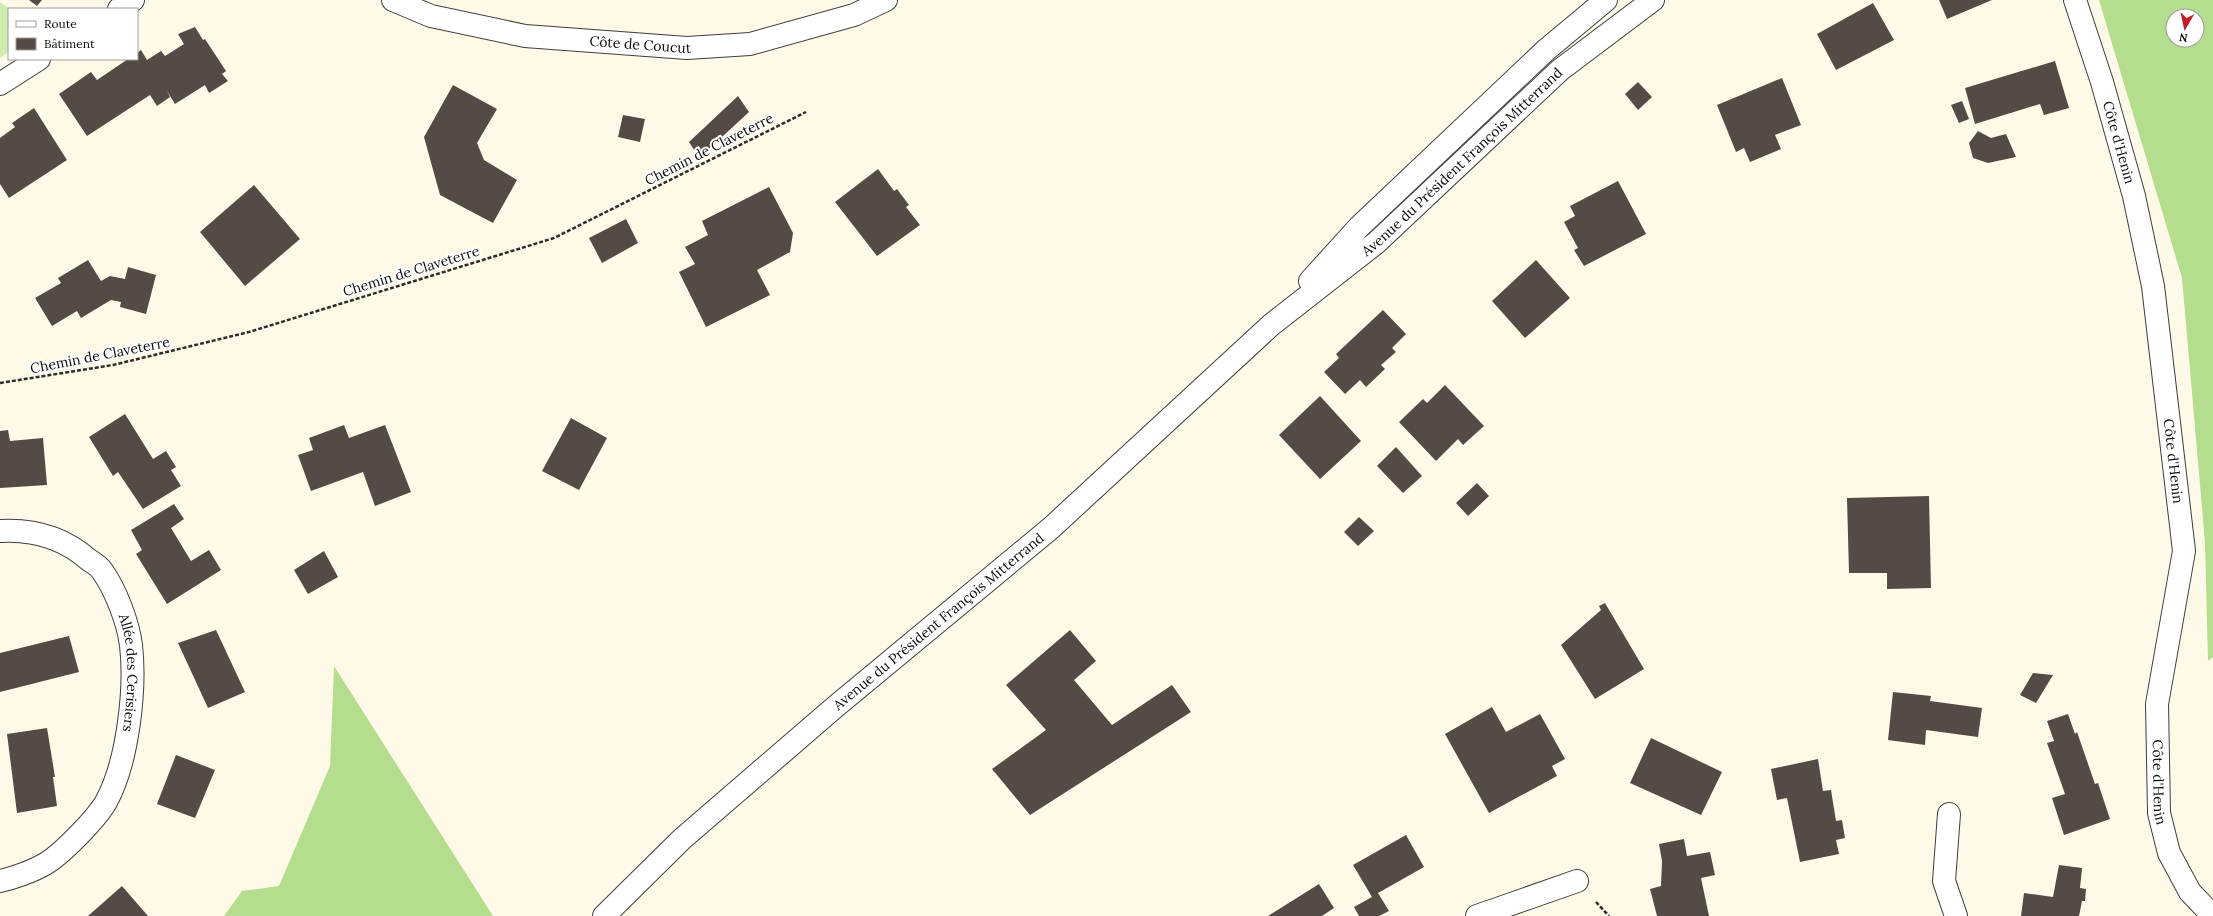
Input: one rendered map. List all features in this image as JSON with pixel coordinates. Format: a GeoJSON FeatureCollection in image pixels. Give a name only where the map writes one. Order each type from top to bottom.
{"type":"FeatureCollection","features":[{"type":"Feature","properties":{"kind":"street"},"geometry":{"type":"LineString","coordinates":[[121,8],[133,0]]}},
{"type":"Feature","properties":{"kind":"street","name":"Côte de Coucut"},"geometry":{"type":"LineString","coordinates":[[393,0],[431,16],[525,36],[687,48],[750,44],[854,15],[886,0]]}},
{"type":"Feature","properties":{"kind":"street","name":"Avenue du Président François Mitterrand"},"geometry":{"type":"LineString","coordinates":[[1271,325],[1359,227],[1546,50],[1606,0]]}},
{"type":"Feature","properties":{"kind":"street","name":"Côte d'Henin"},"geometry":{"type":"LineString","coordinates":[[2075,0],[2102,82],[2134,196],[2153,286],[2184,550],[2157,704],[2159,813],[2169,853],[2190,892],[2213,916]]}},
{"type":"Feature","properties":{"kind":"street","name":"Avenue du Président François Mitterrand"},"geometry":{"type":"LineString","coordinates":[[604,916],[682,839],[847,698],[1051,528],[1271,325],[1376,243],[1560,70],[1642,3]]}},
{"type":"Feature","properties":{"kind":"street"},"geometry":{"type":"LineString","coordinates":[[0,84],[37,60]]}},
{"type":"Feature","properties":{"kind":"street","name":"Allée des Cerisiers"},"geometry":{"type":"LineString","coordinates":[[0,531],[46,535],[78,550],[102,571],[119,602],[131,644],[131,696],[128,731],[120,768],[106,802],[83,831],[46,864],[0,880]]}},
{"type":"Feature","properties":{"kind":"street"},"geometry":{"type":"LineString","coordinates":[[1949,814],[1944,881],[1956,916]]}},
{"type":"Feature","properties":{"kind":"street"},"geometry":{"type":"LineString","coordinates":[[1477,916],[1577,881]]}},
{"type":"Feature","properties":{"kind":"path","name":"Chemin de Claveterre"},"geometry":{"type":"LineString","coordinates":[[0,383],[112,365],[249,332],[554,238],[806,112]]}},
{"type":"Feature","properties":{"kind":"green space"},"geometry":{"type":"Polygon","coordinates":[[[2099,0],[2213,0],[2213,657],[2208,661],[2205,542],[2182,278],[2099,0]]]}},
{"type":"Feature","properties":{"kind":"green space"},"geometry":{"type":"Polygon","coordinates":[[[0,2],[9,8],[8,53],[0,58],[0,2]]]}},
{"type":"Feature","properties":{"kind":"green space"},"geometry":{"type":"Polygon","coordinates":[[[334,666],[493,916],[224,916],[242,891],[279,886],[330,766],[334,666]]]}},
{"type":"Feature","properties":{"kind":"building"},"geometry":{"type":"Polygon","coordinates":[[[29,0],[42,0],[37,6],[29,0]]]}},
{"type":"Feature","properties":{"kind":"building"},"geometry":{"type":"Polygon","coordinates":[[[1939,0],[1992,0],[1947,19],[1939,0]]]}},
{"type":"Feature","properties":{"kind":"building"},"geometry":{"type":"Polygon","coordinates":[[[1873,3],[1894,40],[1836,70],[1817,34],[1873,3]]]}},
{"type":"Feature","properties":{"kind":"building"},"geometry":{"type":"Polygon","coordinates":[[[195,27],[203,40],[205,39],[226,71],[222,74],[228,81],[209,93],[205,85],[175,104],[167,91],[170,97],[157,106],[150,95],[87,136],[59,94],[91,72],[97,80],[127,60],[138,60],[138,52],[141,50],[147,60],[161,51],[165,56],[184,44],[178,34],[195,27]]]}},
{"type":"Feature","properties":{"kind":"building"},"geometry":{"type":"Polygon","coordinates":[[[2055,61],[2069,108],[2044,115],[2040,104],[1975,124],[1965,88],[2055,61]]]}},
{"type":"Feature","properties":{"kind":"building"},"geometry":{"type":"Polygon","coordinates":[[[1782,78],[1801,125],[1775,135],[1781,149],[1750,162],[1744,148],[1736,152],[1717,105],[1782,78]]]}},
{"type":"Feature","properties":{"kind":"building"},"geometry":{"type":"Polygon","coordinates":[[[1638,82],[1652,97],[1638,110],[1625,94],[1638,82]]]}},
{"type":"Feature","properties":{"kind":"building"},"geometry":{"type":"Polygon","coordinates":[[[453,85],[497,109],[477,143],[484,160],[517,180],[493,223],[440,195],[424,137],[453,85]]]}},
{"type":"Feature","properties":{"kind":"building"},"geometry":{"type":"Polygon","coordinates":[[[738,96],[749,112],[709,149],[698,156],[689,142],[738,96]]]}},
{"type":"Feature","properties":{"kind":"building"},"geometry":{"type":"Polygon","coordinates":[[[1962,101],[1969,119],[1959,123],[1951,105],[1962,101]]]}},
{"type":"Feature","properties":{"kind":"building"},"geometry":{"type":"Polygon","coordinates":[[[34,108],[67,160],[9,198],[0,184],[0,138],[15,127],[12,123],[34,108]]]}},
{"type":"Feature","properties":{"kind":"building"},"geometry":{"type":"Polygon","coordinates":[[[623,115],[645,119],[640,142],[618,137],[623,115]]]}},
{"type":"Feature","properties":{"kind":"building"},"geometry":{"type":"Polygon","coordinates":[[[1978,131],[1991,138],[2006,134],[2016,157],[1988,163],[1973,158],[1969,143],[1978,131]]]}},
{"type":"Feature","properties":{"kind":"building"},"geometry":{"type":"Polygon","coordinates":[[[878,169],[894,191],[897,189],[909,205],[906,207],[920,225],[877,256],[835,202],[878,169]]]}},
{"type":"Feature","properties":{"kind":"building"},"geometry":{"type":"Polygon","coordinates":[[[1618,181],[1646,234],[1584,266],[1574,250],[1578,248],[1564,222],[1575,216],[1570,206],[1618,181]]]}},
{"type":"Feature","properties":{"kind":"building"},"geometry":{"type":"Polygon","coordinates":[[[254,185],[300,239],[245,286],[200,232],[254,185]]]}},
{"type":"Feature","properties":{"kind":"building"},"geometry":{"type":"Polygon","coordinates":[[[769,187],[793,233],[790,252],[757,270],[770,295],[706,327],[679,272],[695,264],[685,247],[708,235],[702,221],[769,187]]]}},
{"type":"Feature","properties":{"kind":"building"},"geometry":{"type":"Polygon","coordinates":[[[626,219],[638,243],[602,263],[589,238],[626,219]]]}},
{"type":"Feature","properties":{"kind":"building"},"geometry":{"type":"Polygon","coordinates":[[[88,260],[101,281],[110,276],[125,279],[128,267],[156,275],[146,314],[120,307],[121,302],[111,300],[81,318],[77,311],[52,326],[35,298],[61,283],[58,278],[88,260]]]}},
{"type":"Feature","properties":{"kind":"building"},"geometry":{"type":"Polygon","coordinates":[[[1536,260],[1570,298],[1525,338],[1492,301],[1536,260]]]}},
{"type":"Feature","properties":{"kind":"building"},"geometry":{"type":"Polygon","coordinates":[[[1383,310],[1406,334],[1392,348],[1396,352],[1381,365],[1385,369],[1366,387],[1360,380],[1345,394],[1324,372],[1339,358],[1336,354],[1383,310]]]}},
{"type":"Feature","properties":{"kind":"building"},"geometry":{"type":"Polygon","coordinates":[[[1445,385],[1484,426],[1463,445],[1458,439],[1436,461],[1399,422],[1423,399],[1427,403],[1445,385]]]}},
{"type":"Feature","properties":{"kind":"building"},"geometry":{"type":"Polygon","coordinates":[[[1320,396],[1361,441],[1320,479],[1279,435],[1320,396]]]}},
{"type":"Feature","properties":{"kind":"building"},"geometry":{"type":"Polygon","coordinates":[[[125,414],[153,459],[166,451],[176,467],[171,470],[181,486],[143,509],[118,472],[113,476],[89,437],[125,414]]]}},
{"type":"Feature","properties":{"kind":"building"},"geometry":{"type":"Polygon","coordinates":[[[571,418],[607,438],[579,490],[542,471],[571,418]]]}},
{"type":"Feature","properties":{"kind":"building"},"geometry":{"type":"Polygon","coordinates":[[[344,425],[349,438],[385,425],[411,492],[375,506],[363,472],[311,491],[298,455],[313,450],[309,438],[344,425]]]}},
{"type":"Feature","properties":{"kind":"building"},"geometry":{"type":"Polygon","coordinates":[[[8,430],[10,441],[43,438],[47,485],[0,488],[0,431],[8,430]]]}},
{"type":"Feature","properties":{"kind":"building"},"geometry":{"type":"Polygon","coordinates":[[[1396,447],[1422,476],[1403,493],[1377,466],[1396,447]]]}},
{"type":"Feature","properties":{"kind":"building"},"geometry":{"type":"Polygon","coordinates":[[[1477,483],[1489,496],[1468,516],[1456,503],[1477,483]]]}},
{"type":"Feature","properties":{"kind":"building"},"geometry":{"type":"Polygon","coordinates":[[[1929,496],[1931,588],[1887,589],[1887,573],[1849,573],[1847,498],[1929,496]]]}},
{"type":"Feature","properties":{"kind":"building"},"geometry":{"type":"Polygon","coordinates":[[[174,504],[184,519],[171,528],[191,561],[209,550],[221,570],[167,604],[136,554],[142,550],[131,530],[174,504]]]}},
{"type":"Feature","properties":{"kind":"building"},"geometry":{"type":"Polygon","coordinates":[[[1359,517],[1374,531],[1358,546],[1344,532],[1359,517]]]}},
{"type":"Feature","properties":{"kind":"building"},"geometry":{"type":"Polygon","coordinates":[[[324,551],[338,577],[308,594],[294,570],[324,551]]]}},
{"type":"Feature","properties":{"kind":"building"},"geometry":{"type":"Polygon","coordinates":[[[1605,603],[1644,669],[1595,699],[1561,645],[1601,610],[1599,606],[1605,603]]]}},
{"type":"Feature","properties":{"kind":"building"},"geometry":{"type":"Polygon","coordinates":[[[216,630],[245,692],[208,708],[178,643],[216,630]]]}},
{"type":"Feature","properties":{"kind":"building"},"geometry":{"type":"Polygon","coordinates":[[[1070,630],[1096,661],[1074,680],[1112,725],[1172,685],[1191,712],[1030,815],[992,769],[1046,730],[1006,685],[1070,630]]]}},
{"type":"Feature","properties":{"kind":"building"},"geometry":{"type":"Polygon","coordinates":[[[69,636],[79,672],[0,692],[0,653],[69,636]]]}},
{"type":"Feature","properties":{"kind":"building"},"geometry":{"type":"Polygon","coordinates":[[[2033,673],[2053,675],[2036,703],[2020,695],[2033,673]]]}},
{"type":"Feature","properties":{"kind":"building"},"geometry":{"type":"Polygon","coordinates":[[[1893,692],[1931,696],[1930,701],[1982,708],[1978,737],[1926,730],[1925,745],[1888,740],[1893,692]]]}},
{"type":"Feature","properties":{"kind":"building"},"geometry":{"type":"Polygon","coordinates":[[[1492,707],[1506,732],[1540,714],[1565,759],[1552,766],[1557,776],[1489,813],[1445,734],[1492,707]]]}},
{"type":"Feature","properties":{"kind":"building"},"geometry":{"type":"Polygon","coordinates":[[[2068,714],[2075,734],[2077,732],[2095,784],[2098,783],[2110,819],[2064,835],[2052,798],[2065,794],[2047,743],[2054,741],[2047,721],[2068,714]]]}},
{"type":"Feature","properties":{"kind":"building"},"geometry":{"type":"Polygon","coordinates":[[[47,728],[55,777],[53,777],[57,806],[17,813],[7,734],[47,728]]]}},
{"type":"Feature","properties":{"kind":"building"},"geometry":{"type":"Polygon","coordinates":[[[1651,738],[1722,772],[1701,815],[1630,783],[1651,738]]]}},
{"type":"Feature","properties":{"kind":"building"},"geometry":{"type":"Polygon","coordinates":[[[176,755],[215,770],[195,818],[157,804],[176,755]]]}},
{"type":"Feature","properties":{"kind":"building"},"geometry":{"type":"Polygon","coordinates":[[[1818,759],[1823,791],[1831,790],[1836,821],[1842,820],[1845,838],[1836,840],[1839,854],[1800,862],[1787,798],[1777,800],[1771,769],[1818,759]]]}},
{"type":"Feature","properties":{"kind":"building"},"geometry":{"type":"Polygon","coordinates":[[[1406,835],[1424,867],[1378,893],[1389,911],[1379,916],[1359,916],[1354,907],[1372,897],[1353,865],[1406,835]]]}},
{"type":"Feature","properties":{"kind":"building"},"geometry":{"type":"Polygon","coordinates":[[[1684,839],[1687,856],[1710,852],[1715,875],[1701,878],[1709,916],[1657,916],[1650,889],[1661,886],[1662,861],[1659,844],[1684,839]]]}},
{"type":"Feature","properties":{"kind":"building"},"geometry":{"type":"Polygon","coordinates":[[[2059,865],[2082,868],[2080,888],[2086,889],[2085,901],[2082,901],[2079,916],[2021,916],[2024,893],[2053,897],[2059,865]]]}},
{"type":"Feature","properties":{"kind":"building"},"geometry":{"type":"Polygon","coordinates":[[[1319,884],[1334,908],[1322,916],[1268,916],[1319,884]]]}},
{"type":"Feature","properties":{"kind":"building"},"geometry":{"type":"Polygon","coordinates":[[[122,886],[148,916],[88,916],[122,886]]]}}]}
